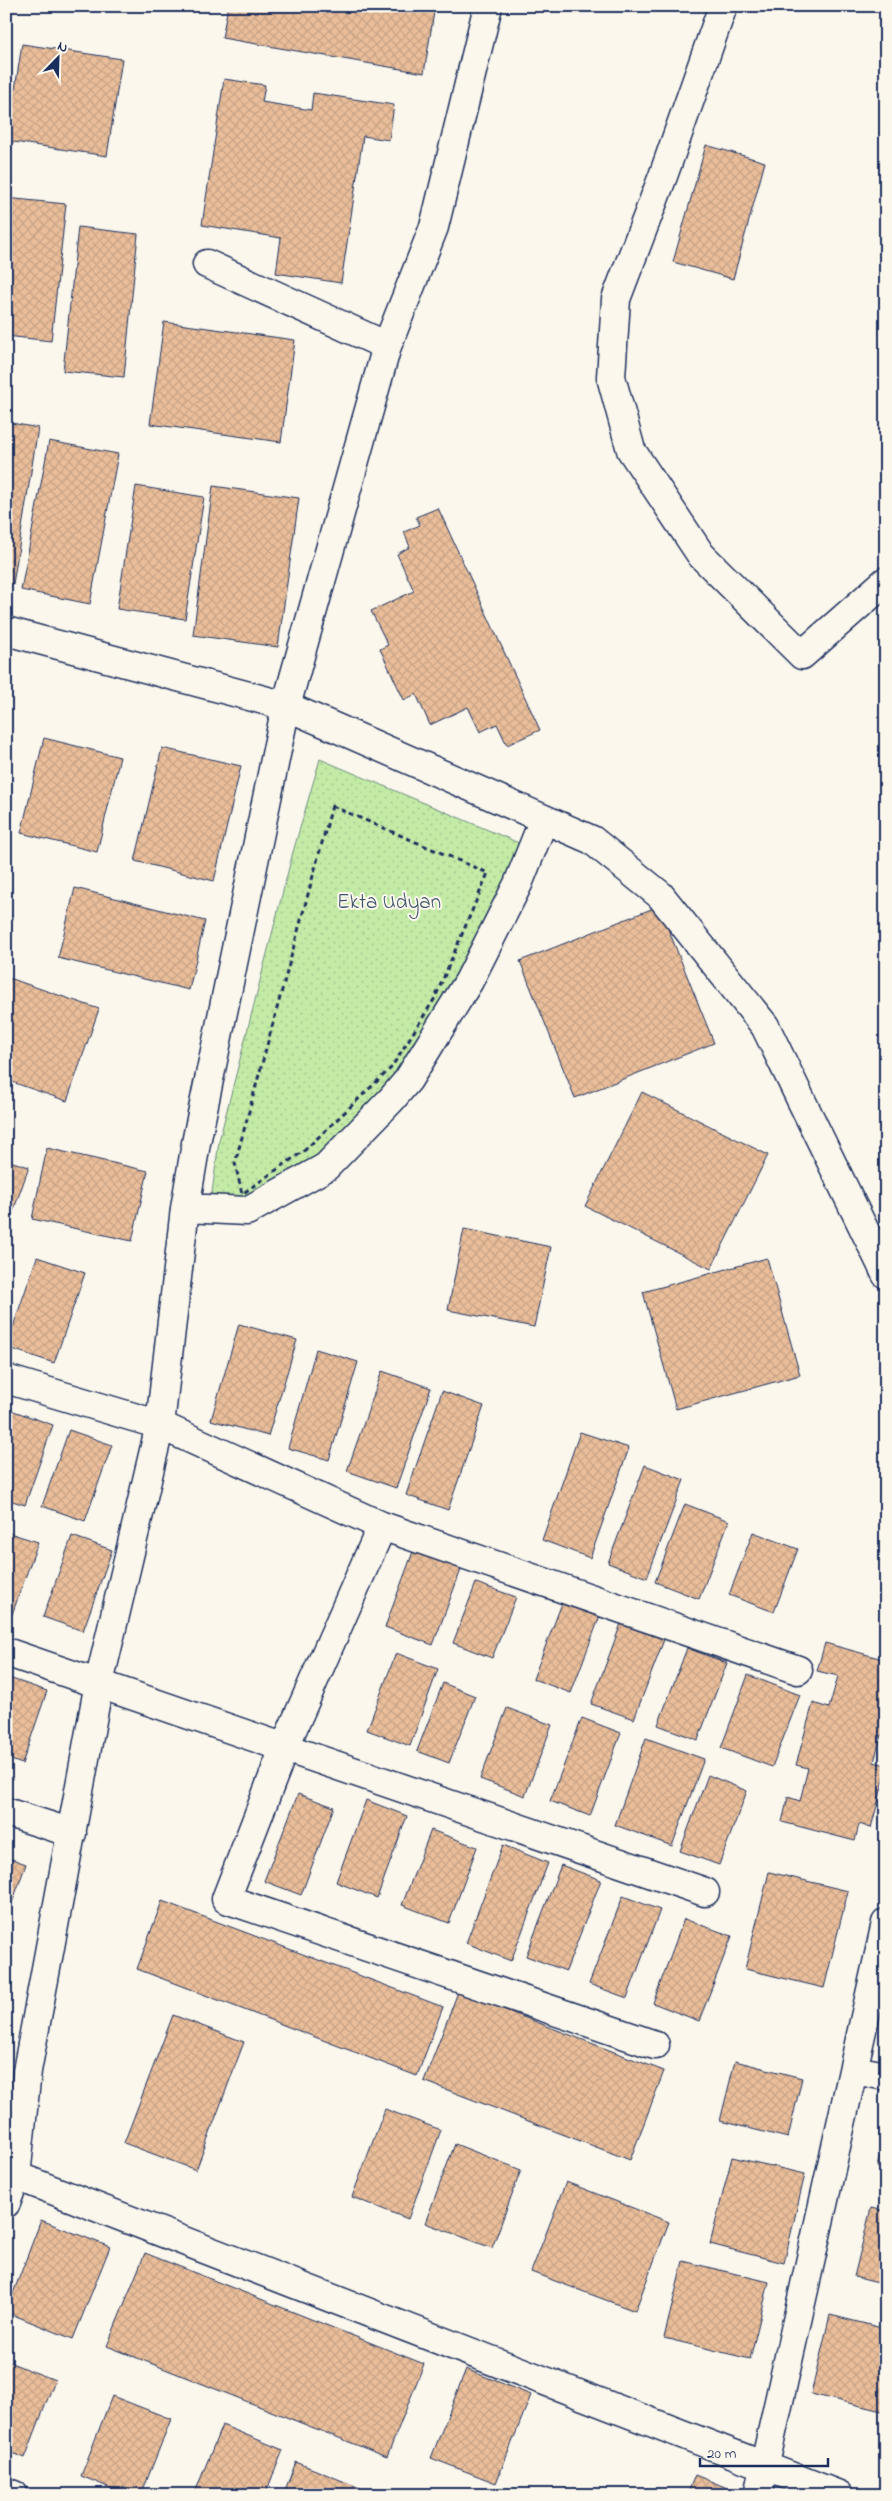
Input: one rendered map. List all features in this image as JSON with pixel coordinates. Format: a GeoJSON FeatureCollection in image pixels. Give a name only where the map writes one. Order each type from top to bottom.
{"type":"FeatureCollection","features":[{"type":"Feature","properties":{"kind":"street"},"geometry":{"type":"LineString","coordinates":[[6,2203],[27,2071],[98,1683],[160,1425],[185,1208],[196,1142],[286,706],[387,346],[434,227],[488,6]]}},
{"type":"Feature","properties":{"kind":"street"},"geometry":{"type":"LineString","coordinates":[[722,6],[663,176],[616,299],[610,377],[631,450],[701,555],[802,655],[886,580]]}},
{"type":"Feature","properties":{"kind":"street"},"geometry":{"type":"LineString","coordinates":[[207,264],[387,346]]}},
{"type":"Feature","properties":{"kind":"street"},"geometry":{"type":"LineString","coordinates":[[6,631],[286,706],[592,840],[660,895],[765,1026],[886,1274]]}},
{"type":"Feature","properties":{"kind":"street"},"geometry":{"type":"LineString","coordinates":[[185,1208],[247,1211],[326,1167],[391,1100],[408,1080],[469,981],[518,884],[544,819]]}},
{"type":"Feature","properties":{"kind":"street"},"geometry":{"type":"LineString","coordinates":[[6,1379],[160,1425],[382,1526],[798,1670]]}},
{"type":"Feature","properties":{"kind":"street"},"geometry":{"type":"LineString","coordinates":[[382,1526],[285,1746],[226,1900],[655,2045]]}},
{"type":"Feature","properties":{"kind":"street"},"geometry":{"type":"LineString","coordinates":[[6,1652],[285,1746],[705,1892]]}},
{"type":"Feature","properties":{"kind":"street"},"geometry":{"type":"LineString","coordinates":[[6,1812],[72,1833]]}},
{"type":"Feature","properties":{"kind":"street"},"geometry":{"type":"LineString","coordinates":[[758,2495],[886,1923]]}},
{"type":"Feature","properties":{"kind":"street"},"geometry":{"type":"LineString","coordinates":[[854,2070],[886,2076]]}},
{"type":"Feature","properties":{"kind":"street"},"geometry":{"type":"LineString","coordinates":[[11,2174],[839,2495]]}},
{"type":"Feature","properties":{"kind":"street"},"geometry":{"type":"LineString","coordinates":[[6,2492],[14,2495]]}},
{"type":"Feature","properties":{"kind":"path"},"geometry":{"type":"LineString","coordinates":[[332,806],[488,873],[435,998],[391,1068],[305,1150],[242,1194],[235,1163],[332,806]]}},
{"type":"Feature","properties":{"kind":"green space","name":"Ekta Udyan"},"geometry":{"type":"Polygon","coordinates":[[[320,759],[533,849],[376,1118],[249,1218],[208,1222],[219,1141],[293,852],[320,759]]]}},
{"type":"Feature","properties":{"kind":"building"},"geometry":{"type":"Polygon","coordinates":[[[228,6],[435,6],[424,73],[222,38],[228,6]]]}},
{"type":"Feature","properties":{"kind":"building"},"geometry":{"type":"Polygon","coordinates":[[[22,44],[122,59],[107,156],[7,141],[22,44]]]}},
{"type":"Feature","properties":{"kind":"building"},"geometry":{"type":"Polygon","coordinates":[[[224,79],[265,85],[262,102],[311,110],[313,93],[394,105],[389,140],[363,136],[341,283],[276,273],[281,238],[202,225],[224,79]]]}},
{"type":"Feature","properties":{"kind":"building"},"geometry":{"type":"Polygon","coordinates":[[[706,145],[765,162],[733,279],[673,262],[706,145]]]}},
{"type":"Feature","properties":{"kind":"building"},"geometry":{"type":"Polygon","coordinates":[[[6,198],[66,204],[51,341],[6,336],[6,198]]]}},
{"type":"Feature","properties":{"kind":"building"},"geometry":{"type":"Polygon","coordinates":[[[78,227],[138,234],[124,377],[63,371],[78,227]]]}},
{"type":"Feature","properties":{"kind":"building"},"geometry":{"type":"Polygon","coordinates":[[[164,322],[295,340],[281,442],[150,424],[164,322]]]}},
{"type":"Feature","properties":{"kind":"building"},"geometry":{"type":"Polygon","coordinates":[[[6,422],[38,428],[13,584],[6,583],[6,422]]]}},
{"type":"Feature","properties":{"kind":"building"},"geometry":{"type":"Polygon","coordinates":[[[49,441],[118,454],[90,604],[21,590],[49,441]]]}},
{"type":"Feature","properties":{"kind":"building"},"geometry":{"type":"Polygon","coordinates":[[[136,486],[204,497],[185,619],[117,609],[136,486]]]}},
{"type":"Feature","properties":{"kind":"building"},"geometry":{"type":"Polygon","coordinates":[[[213,486],[299,498],[278,647],[193,635],[213,486]]]}},
{"type":"Feature","properties":{"kind":"building"},"geometry":{"type":"Polygon","coordinates":[[[438,508],[540,730],[507,745],[497,724],[480,732],[468,707],[430,725],[416,694],[404,700],[380,649],[388,645],[371,611],[414,591],[397,554],[410,547],[404,532],[420,525],[416,517],[438,508]]]}},
{"type":"Feature","properties":{"kind":"building"},"geometry":{"type":"Polygon","coordinates":[[[44,738],[120,757],[97,852],[21,833],[44,738]]]}},
{"type":"Feature","properties":{"kind":"building"},"geometry":{"type":"Polygon","coordinates":[[[162,748],[241,766],[214,881],[135,861],[162,748]]]}},
{"type":"Feature","properties":{"kind":"building"},"geometry":{"type":"Polygon","coordinates":[[[75,888],[205,921],[189,990],[58,958],[75,888]]]}},
{"type":"Feature","properties":{"kind":"building"},"geometry":{"type":"Polygon","coordinates":[[[659,906],[714,1043],[575,1098],[520,961],[659,906]]]}},
{"type":"Feature","properties":{"kind":"building"},"geometry":{"type":"Polygon","coordinates":[[[6,977],[99,1009],[67,1101],[6,1080],[6,977]]]}},
{"type":"Feature","properties":{"kind":"building"},"geometry":{"type":"Polygon","coordinates":[[[642,1092],[768,1155],[711,1269],[585,1206],[642,1092]]]}},
{"type":"Feature","properties":{"kind":"building"},"geometry":{"type":"Polygon","coordinates":[[[47,1148],[148,1171],[132,1241],[32,1219],[47,1148]]]}},
{"type":"Feature","properties":{"kind":"building"},"geometry":{"type":"Polygon","coordinates":[[[6,1160],[29,1167],[9,1223],[6,1222],[6,1160]]]}},
{"type":"Feature","properties":{"kind":"building"},"geometry":{"type":"Polygon","coordinates":[[[464,1229],[551,1247],[534,1327],[448,1310],[464,1229]]]}},
{"type":"Feature","properties":{"kind":"building"},"geometry":{"type":"Polygon","coordinates":[[[37,1257],[85,1273],[54,1363],[6,1347],[37,1257]]]}},
{"type":"Feature","properties":{"kind":"building"},"geometry":{"type":"Polygon","coordinates":[[[767,1258],[800,1375],[676,1409],[643,1292],[767,1258]]]}},
{"type":"Feature","properties":{"kind":"building"},"geometry":{"type":"Polygon","coordinates":[[[239,1324],[297,1340],[268,1436],[211,1420],[239,1324]]]}},
{"type":"Feature","properties":{"kind":"building"},"geometry":{"type":"Polygon","coordinates":[[[316,1349],[358,1362],[329,1460],[288,1448],[316,1349]]]}},
{"type":"Feature","properties":{"kind":"building"},"geometry":{"type":"Polygon","coordinates":[[[382,1371],[431,1388],[396,1488],[347,1471],[382,1371]]]}},
{"type":"Feature","properties":{"kind":"building"},"geometry":{"type":"Polygon","coordinates":[[[442,1391],[484,1406],[448,1510],[406,1495],[442,1391]]]}},
{"type":"Feature","properties":{"kind":"building"},"geometry":{"type":"Polygon","coordinates":[[[8,1409],[53,1425],[25,1505],[6,1499],[8,1409]]]}},
{"type":"Feature","properties":{"kind":"building"},"geometry":{"type":"Polygon","coordinates":[[[69,1430],[112,1445],[85,1521],[42,1506],[69,1430]]]}},
{"type":"Feature","properties":{"kind":"building"},"geometry":{"type":"Polygon","coordinates":[[[580,1432],[629,1448],[590,1558],[542,1540],[580,1432]]]}},
{"type":"Feature","properties":{"kind":"building"},"geometry":{"type":"Polygon","coordinates":[[[645,1465],[684,1480],[647,1578],[608,1563],[645,1465]]]}},
{"type":"Feature","properties":{"kind":"building"},"geometry":{"type":"Polygon","coordinates":[[[685,1504],[729,1521],[699,1599],[655,1582],[685,1504]]]}},
{"type":"Feature","properties":{"kind":"building"},"geometry":{"type":"Polygon","coordinates":[[[6,1532],[38,1542],[6,1631],[6,1532]]]}},
{"type":"Feature","properties":{"kind":"building"},"geometry":{"type":"Polygon","coordinates":[[[753,1532],[798,1549],[774,1612],[729,1595],[753,1532]]]}},
{"type":"Feature","properties":{"kind":"building"},"geometry":{"type":"Polygon","coordinates":[[[72,1536],[112,1550],[83,1631],[43,1617],[72,1536]]]}},
{"type":"Feature","properties":{"kind":"building"},"geometry":{"type":"Polygon","coordinates":[[[414,1549],[462,1567],[433,1645],[385,1627],[414,1549]]]}},
{"type":"Feature","properties":{"kind":"building"},"geometry":{"type":"Polygon","coordinates":[[[476,1583],[516,1597],[492,1658],[453,1643],[476,1583]]]}},
{"type":"Feature","properties":{"kind":"building"},"geometry":{"type":"Polygon","coordinates":[[[564,1598],[601,1613],[571,1693],[533,1679],[564,1598]]]}},
{"type":"Feature","properties":{"kind":"building"},"geometry":{"type":"Polygon","coordinates":[[[622,1621],[665,1637],[634,1719],[591,1704],[622,1621]]]}},
{"type":"Feature","properties":{"kind":"building"},"geometry":{"type":"Polygon","coordinates":[[[825,1643],[886,1660],[886,1736],[881,1735],[874,1762],[886,1765],[886,1772],[871,1828],[859,1824],[855,1841],[782,1822],[788,1797],[800,1801],[808,1768],[796,1765],[813,1703],[829,1708],[838,1676],[817,1671],[825,1643]]]}},
{"type":"Feature","properties":{"kind":"building"},"geometry":{"type":"Polygon","coordinates":[[[687,1648],[727,1663],[698,1740],[658,1725],[687,1648]]]}},
{"type":"Feature","properties":{"kind":"building"},"geometry":{"type":"Polygon","coordinates":[[[396,1653],[438,1669],[410,1746],[367,1730],[396,1653]]]}},
{"type":"Feature","properties":{"kind":"building"},"geometry":{"type":"Polygon","coordinates":[[[748,1675],[800,1695],[772,1767],[721,1748],[748,1675]]]}},
{"type":"Feature","properties":{"kind":"building"},"geometry":{"type":"Polygon","coordinates":[[[6,1677],[47,1691],[22,1764],[6,1758],[6,1677]]]}},
{"type":"Feature","properties":{"kind":"building"},"geometry":{"type":"Polygon","coordinates":[[[443,1683],[475,1696],[449,1763],[417,1751],[443,1683]]]}},
{"type":"Feature","properties":{"kind":"building"},"geometry":{"type":"Polygon","coordinates":[[[507,1708],[552,1725],[525,1796],[480,1779],[507,1708]]]}},
{"type":"Feature","properties":{"kind":"building"},"geometry":{"type":"Polygon","coordinates":[[[582,1718],[621,1733],[590,1816],[550,1801],[582,1718]]]}},
{"type":"Feature","properties":{"kind":"building"},"geometry":{"type":"Polygon","coordinates":[[[646,1738],[704,1759],[672,1846],[615,1825],[646,1738]]]}},
{"type":"Feature","properties":{"kind":"building"},"geometry":{"type":"Polygon","coordinates":[[[708,1775],[747,1791],[719,1865],[680,1851],[708,1775]]]}},
{"type":"Feature","properties":{"kind":"building"},"geometry":{"type":"Polygon","coordinates":[[[298,1794],[334,1807],[301,1895],[264,1881],[298,1794]]]}},
{"type":"Feature","properties":{"kind":"building"},"geometry":{"type":"Polygon","coordinates":[[[366,1800],[407,1816],[377,1898],[336,1882],[366,1800]]]}},
{"type":"Feature","properties":{"kind":"building"},"geometry":{"type":"Polygon","coordinates":[[[431,1830],[477,1847],[449,1923],[402,1905],[431,1830]]]}},
{"type":"Feature","properties":{"kind":"building"},"geometry":{"type":"Polygon","coordinates":[[[503,1845],[548,1863],[511,1961],[466,1943],[503,1845]]]}},
{"type":"Feature","properties":{"kind":"building"},"geometry":{"type":"Polygon","coordinates":[[[6,1857],[26,1864],[6,1920],[6,1857]]]}},
{"type":"Feature","properties":{"kind":"building"},"geometry":{"type":"Polygon","coordinates":[[[561,1865],[601,1880],[566,1971],[526,1956],[561,1865]]]}},
{"type":"Feature","properties":{"kind":"building"},"geometry":{"type":"Polygon","coordinates":[[[769,1872],[848,1891],[824,1988],[745,1969],[769,1872]]]}},
{"type":"Feature","properties":{"kind":"building"},"geometry":{"type":"Polygon","coordinates":[[[623,1896],[660,1910],[627,1998],[589,1984],[623,1896]]]}},
{"type":"Feature","properties":{"kind":"building"},"geometry":{"type":"Polygon","coordinates":[[[162,1901],[443,2007],[417,2076],[137,1969],[162,1901]]]}},
{"type":"Feature","properties":{"kind":"building"},"geometry":{"type":"Polygon","coordinates":[[[684,1919],[732,1936],[699,2021],[653,2003],[684,1919]]]}},
{"type":"Feature","properties":{"kind":"building"},"geometry":{"type":"Polygon","coordinates":[[[458,1992],[664,2071],[630,2160],[424,2081],[458,1992]]]}},
{"type":"Feature","properties":{"kind":"building"},"geometry":{"type":"Polygon","coordinates":[[[173,2015],[244,2042],[196,2170],[124,2143],[173,2015]]]}},
{"type":"Feature","properties":{"kind":"building"},"geometry":{"type":"Polygon","coordinates":[[[735,2061],[802,2078],[788,2138],[720,2121],[735,2061]]]}},
{"type":"Feature","properties":{"kind":"building"},"geometry":{"type":"Polygon","coordinates":[[[385,2109],[441,2130],[408,2219],[352,2197],[385,2109]]]}},
{"type":"Feature","properties":{"kind":"building"},"geometry":{"type":"Polygon","coordinates":[[[886,2132],[886,2169],[877,2167],[886,2132]]]}},
{"type":"Feature","properties":{"kind":"building"},"geometry":{"type":"Polygon","coordinates":[[[455,2144],[521,2170],[492,2248],[425,2223],[455,2144]]]}},
{"type":"Feature","properties":{"kind":"building"},"geometry":{"type":"Polygon","coordinates":[[[732,2157],[805,2174],[784,2263],[710,2244],[732,2157]]]}},
{"type":"Feature","properties":{"kind":"building"},"geometry":{"type":"Polygon","coordinates":[[[566,2182],[669,2222],[635,2311],[531,2272],[566,2182]]]}},
{"type":"Feature","properties":{"kind":"building"},"geometry":{"type":"Polygon","coordinates":[[[871,2208],[886,2211],[886,2285],[854,2277],[871,2208]]]}},
{"type":"Feature","properties":{"kind":"building"},"geometry":{"type":"Polygon","coordinates":[[[41,2220],[110,2247],[73,2339],[6,2312],[41,2220]]]}},
{"type":"Feature","properties":{"kind":"building"},"geometry":{"type":"Polygon","coordinates":[[[145,2253],[424,2364],[387,2457],[107,2346],[145,2253]]]}},
{"type":"Feature","properties":{"kind":"building"},"geometry":{"type":"Polygon","coordinates":[[[683,2261],[769,2282],[750,2359],[664,2338],[683,2261]]]}},
{"type":"Feature","properties":{"kind":"building"},"geometry":{"type":"Polygon","coordinates":[[[830,2315],[886,2329],[886,2412],[811,2394],[830,2315]]]}},
{"type":"Feature","properties":{"kind":"building"},"geometry":{"type":"Polygon","coordinates":[[[6,2361],[55,2380],[25,2458],[6,2451],[6,2361]]]}},
{"type":"Feature","properties":{"kind":"building"},"geometry":{"type":"Polygon","coordinates":[[[466,2369],[531,2395],[496,2483],[431,2458],[466,2369]]]}},
{"type":"Feature","properties":{"kind":"building"},"geometry":{"type":"Polygon","coordinates":[[[112,2396],[171,2419],[141,2495],[128,2495],[81,2476],[112,2396]]]}},
{"type":"Feature","properties":{"kind":"building"},"geometry":{"type":"Polygon","coordinates":[[[222,2425],[283,2450],[265,2495],[194,2495],[222,2425]]]}},
{"type":"Feature","properties":{"kind":"building"},"geometry":{"type":"Polygon","coordinates":[[[296,2462],[360,2488],[357,2495],[283,2495],[296,2462]]]}},
{"type":"Feature","properties":{"kind":"building"},"geometry":{"type":"Polygon","coordinates":[[[695,2475],[745,2495],[687,2495],[695,2475]]]}}]}
